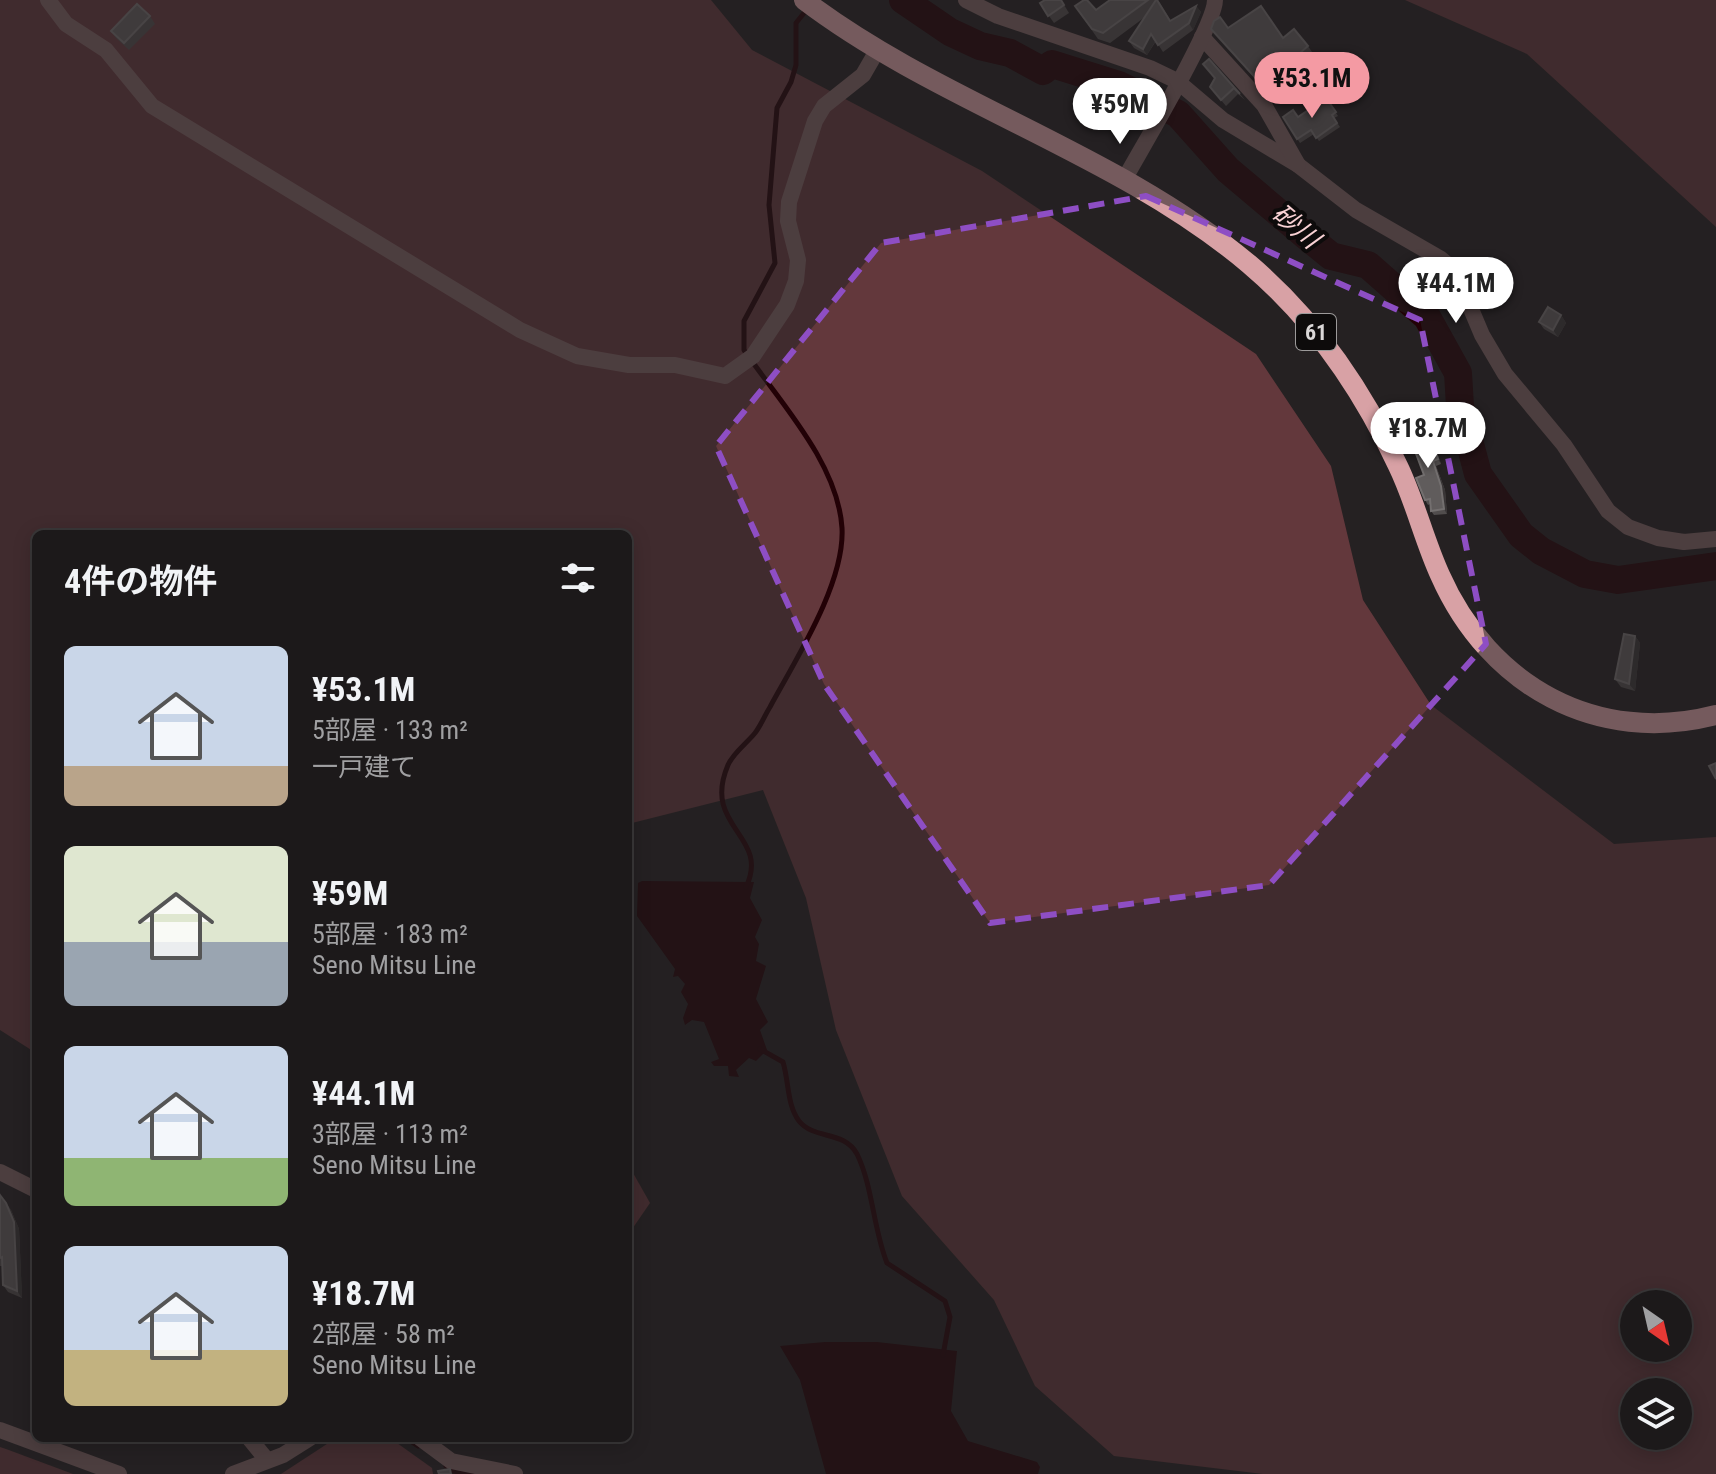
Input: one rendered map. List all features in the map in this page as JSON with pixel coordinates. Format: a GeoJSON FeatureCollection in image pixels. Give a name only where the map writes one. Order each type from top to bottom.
{"type":"FeatureCollection","features":[{"type":"Feature","properties":{"kind":"main road","name":"61"},"geometry":{"type":"LineString","coordinates":[[804,0],[878,49],[1124,180],[1247,262],[1312,327],[1342,367],[1398,466],[1440,576],[1471,631],[1509,673],[1554,702],[1635,723],[1689,722],[1716,715]]}},
{"type":"Feature","properties":{"kind":"street"},"geometry":{"type":"LineString","coordinates":[[48,0],[66,24],[106,50],[152,106],[520,330],[577,356],[605,362],[675,365],[725,376],[750,358],[787,305],[796,281],[798,260],[788,221],[789,202],[815,121],[824,106],[863,75],[878,49]]}},
{"type":"Feature","properties":{"kind":"street"},"geometry":{"type":"LineString","coordinates":[[966,0],[998,16],[1150,68],[1223,120],[1298,165],[1356,210],[1441,259],[1455,271],[1482,335],[1505,374],[1564,445],[1608,511],[1628,527],[1658,538],[1684,542],[1716,539]]}},
{"type":"Feature","properties":{"kind":"street"},"geometry":{"type":"LineString","coordinates":[[1124,180],[1202,37],[1215,8],[1215,0]]}},
{"type":"Feature","properties":{"kind":"street"},"geometry":{"type":"LineString","coordinates":[[1202,37],[1264,105],[1298,165]]}},
{"type":"Feature","properties":{"kind":"street"},"geometry":{"type":"LineString","coordinates":[[0,1172],[32,1188]]}},
{"type":"Feature","properties":{"kind":"street"},"geometry":{"type":"LineString","coordinates":[[0,1430],[32,1442]]}},
{"type":"Feature","properties":{"kind":"street"},"geometry":{"type":"LineString","coordinates":[[32,1442],[119,1474]]}},
{"type":"Feature","properties":{"kind":"street"},"geometry":{"type":"LineString","coordinates":[[252,1442],[267,1460]]}},
{"type":"Feature","properties":{"kind":"street"},"geometry":{"type":"LineString","coordinates":[[233,1474],[283,1455],[304,1442]]}},
{"type":"Feature","properties":{"kind":"street"},"geometry":{"type":"LineString","coordinates":[[425,1442],[451,1461],[515,1474]]}},
{"type":"Feature","properties":{"kind":"highlighted area"},"geometry":{"type":"Polygon","coordinates":[[[1146,196],[1420,320],[1486,644],[1269,885],[990,923],[824,684],[716,446],[881,243],[1146,196]]]}},
{"type":"Feature","properties":{"kind":"shaded area"},"geometry":{"type":"Polygon","coordinates":[[[0,0],[711,0],[752,50],[982,171],[1256,354],[1331,466],[1363,600],[1431,705],[1614,844],[1716,837],[1716,1474],[1263,1474],[1114,1456],[1035,1386],[994,1300],[902,1196],[836,1030],[806,898],[763,790],[632,823],[632,530],[32,530],[32,1050],[0,1030],[0,0]]]}},
{"type":"Feature","properties":{"kind":"shaded area"},"geometry":{"type":"Polygon","coordinates":[[[1405,0],[1716,0],[1716,227],[1527,54],[1405,0]]]}},
{"type":"Feature","properties":{"kind":"shaded area"},"geometry":{"type":"Polygon","coordinates":[[[754,882],[750,898],[762,920],[755,937],[759,944],[756,961],[766,966],[756,999],[768,1022],[760,1030],[767,1050],[756,1061],[749,1058],[736,1070],[739,1077],[729,1076],[728,1066],[714,1066],[711,1062],[719,1059],[704,1022],[692,1020],[685,1025],[683,1018],[688,1004],[681,992],[685,984],[678,976],[673,977],[675,969],[637,916],[638,883],[754,882]]]}},
{"type":"Feature","properties":{"kind":"shaded area"},"geometry":{"type":"Polygon","coordinates":[[[632,1171],[650,1203],[632,1229],[632,1171]]]}},
{"type":"Feature","properties":{"kind":"shaded area"},"geometry":{"type":"Polygon","coordinates":[[[877,1342],[957,1351],[951,1411],[968,1441],[1037,1462],[1040,1467],[1038,1474],[826,1474],[800,1380],[780,1346],[877,1342]]]}},
{"type":"Feature","properties":{"kind":"shaded area"},"geometry":{"type":"Polygon","coordinates":[[[330,1442],[391,1442],[432,1468],[433,1474],[281,1474],[330,1442]]]}},
{"type":"Feature","properties":{"kind":"shaded area"},"geometry":{"type":"Polygon","coordinates":[[[0,1447],[6,1449],[73,1474],[0,1474],[0,1447]]]}},
{"type":"Feature","properties":{"kind":"building"},"geometry":{"type":"Polygon","coordinates":[[[1061,0],[1064,5],[1048,16],[1040,3],[1061,0]]]}},
{"type":"Feature","properties":{"kind":"building"},"geometry":{"type":"Polygon","coordinates":[[[1084,0],[1096,10],[1110,0],[1148,0],[1103,33],[1092,29],[1075,6],[1084,0]]]}},
{"type":"Feature","properties":{"kind":"building"},"geometry":{"type":"Polygon","coordinates":[[[1156,0],[1170,21],[1196,6],[1189,23],[1158,45],[1151,34],[1143,49],[1129,41],[1156,0]]]}},
{"type":"Feature","properties":{"kind":"building"},"geometry":{"type":"Polygon","coordinates":[[[137,4],[150,16],[124,43],[111,31],[137,4]]]}},
{"type":"Feature","properties":{"kind":"building"},"geometry":{"type":"Polygon","coordinates":[[[1261,6],[1283,38],[1294,29],[1308,46],[1291,61],[1299,78],[1280,89],[1272,74],[1260,83],[1211,29],[1220,17],[1228,28],[1261,6]]]}},
{"type":"Feature","properties":{"kind":"building"},"geometry":{"type":"Polygon","coordinates":[[[1209,59],[1240,94],[1234,88],[1221,100],[1210,87],[1215,78],[1203,64],[1209,59]]]}},
{"type":"Feature","properties":{"kind":"building"},"geometry":{"type":"Polygon","coordinates":[[[1326,98],[1336,112],[1332,115],[1337,123],[1316,138],[1311,130],[1297,139],[1283,117],[1293,110],[1298,117],[1326,98]]]}},
{"type":"Feature","properties":{"kind":"building"},"geometry":{"type":"Polygon","coordinates":[[[1548,307],[1561,315],[1553,330],[1539,322],[1548,307]]]}},
{"type":"Feature","properties":{"kind":"building"},"geometry":{"type":"Polygon","coordinates":[[[1422,430],[1424,435],[1429,433],[1438,459],[1433,461],[1444,509],[1431,511],[1430,499],[1425,500],[1416,478],[1424,475],[1409,435],[1422,430]]]}},
{"type":"Feature","properties":{"kind":"building"},"geometry":{"type":"Polygon","coordinates":[[[1624,634],[1635,636],[1629,684],[1615,679],[1624,634]]]}},
{"type":"Feature","properties":{"kind":"building"},"geometry":{"type":"Polygon","coordinates":[[[1716,763],[1716,779],[1709,766],[1716,763]]]}},
{"type":"Feature","properties":{"kind":"building"},"geometry":{"type":"Polygon","coordinates":[[[0,1195],[14,1222],[17,1291],[3,1285],[0,1195]]]}},
{"type":"Feature","properties":{"kind":"building"},"geometry":{"type":"Polygon","coordinates":[[[450,1469],[451,1474],[439,1474],[438,1471],[450,1469]]]}},
{"type":"Feature","properties":{"kind":"waterway","name":"砂川"},"geometry":{"type":"LineString","coordinates":[[903,0],[950,32],[980,46],[1010,53],[1043,71],[1052,64],[1119,85],[1178,114],[1228,170],[1331,256],[1368,265],[1427,317],[1458,373],[1460,406],[1478,474],[1521,535],[1541,551],[1585,574],[1618,580],[1716,566]]}},
{"type":"Feature","properties":{"kind":"waterway"},"geometry":{"type":"LineString","coordinates":[[746,887],[751,869],[750,855],[728,818],[722,786],[733,756],[757,730],[805,644],[827,596],[841,550],[842,528],[830,480],[805,434],[744,350],[744,321],[775,263],[769,205],[777,108],[796,65],[796,23],[804,13]]}},
{"type":"Feature","properties":{"kind":"waterway"},"geometry":{"type":"LineString","coordinates":[[760,1049],[783,1062],[790,1101],[799,1121],[813,1131],[845,1141],[857,1154],[887,1263],[945,1301],[950,1317],[943,1355]]}},
{"type":"Feature","properties":{"kind":"waterway"},"geometry":{"type":"LineString","coordinates":[[412,1442],[418,1446]]}},
{"type":"Feature","properties":{"kind":"waterway"},"geometry":{"type":"LineString","coordinates":[[446,1466],[453,1471],[475,1474]]}}]}
